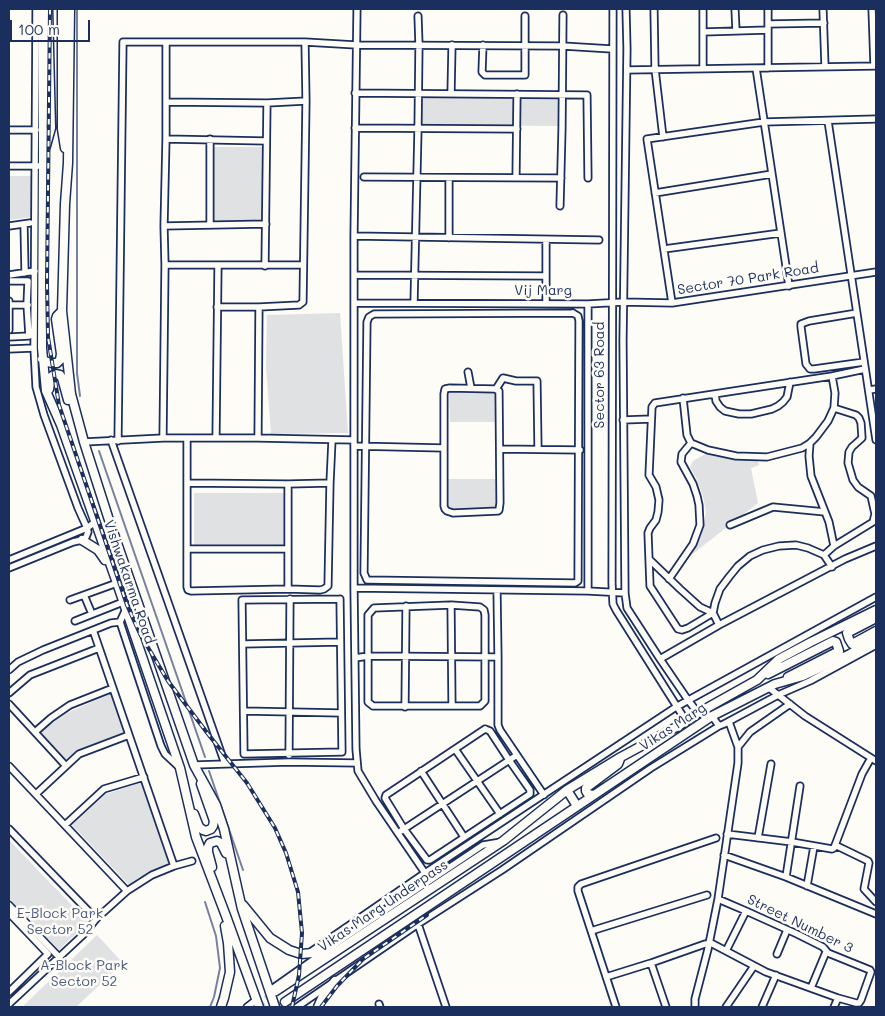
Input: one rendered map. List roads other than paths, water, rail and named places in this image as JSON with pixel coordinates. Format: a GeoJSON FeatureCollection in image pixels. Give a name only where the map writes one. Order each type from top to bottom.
{"type":"FeatureCollection","features":[{"type":"Feature","properties":{"kind":"main road","name":"Vishwakarma Road"},"geometry":{"type":"LineString","coordinates":[[42,9],[43,155],[39,166],[37,301],[47,393],[61,425],[125,606],[180,768],[196,837],[257,1004]]}},
{"type":"Feature","properties":{"kind":"main road"},"geometry":{"type":"LineString","coordinates":[[43,155],[51,128],[48,9]]}},
{"type":"Feature","properties":{"kind":"main road"},"geometry":{"type":"LineString","coordinates":[[62,9],[62,129],[68,162]]}},
{"type":"Feature","properties":{"kind":"main road"},"geometry":{"type":"LineString","coordinates":[[68,162],[70,9]]}},
{"type":"Feature","properties":{"kind":"main road","name":"Vishwakarma Road"},"geometry":{"type":"LineString","coordinates":[[68,162],[62,311],[71,394],[108,516],[196,769],[216,804],[224,829],[240,902],[272,991],[274,1007]]}},
{"type":"Feature","properties":{"kind":"main road"},"geometry":{"type":"LineString","coordinates":[[42,359],[52,363],[58,363],[60,360],[61,354],[56,319],[62,311]]}},
{"type":"Feature","properties":{"kind":"main road"},"geometry":{"type":"LineString","coordinates":[[47,393],[51,377],[58,374],[62,378],[68,400],[74,404]]}},
{"type":"Feature","properties":{"kind":"main road"},"geometry":{"type":"LineString","coordinates":[[82,540],[102,554],[115,579]]}},
{"type":"Feature","properties":{"kind":"main road","name":"Vikas Marg"},"geometry":{"type":"LineString","coordinates":[[503,841],[567,790],[621,756],[680,725],[698,712],[757,680],[779,660],[876,610]]}},
{"type":"Feature","properties":{"kind":"main road"},"geometry":{"type":"LineString","coordinates":[[876,618],[847,633],[852,644],[876,631]]}},
{"type":"Feature","properties":{"kind":"main road","name":"Vikas Marg"},"geometry":{"type":"LineString","coordinates":[[496,861],[712,716],[772,685],[803,676],[850,654],[876,639]]}},
{"type":"Feature","properties":{"kind":"main road"},"geometry":{"type":"LineString","coordinates":[[757,680],[833,641],[836,642],[839,651],[772,685]]}},
{"type":"Feature","properties":{"kind":"main road"},"geometry":{"type":"LineString","coordinates":[[593,795],[588,794],[586,788],[618,764],[621,756]]}},
{"type":"Feature","properties":{"kind":"main road"},"geometry":{"type":"LineString","coordinates":[[186,797],[199,827],[206,831],[211,829],[214,821],[196,769]]}},
{"type":"Feature","properties":{"kind":"main road"},"geometry":{"type":"LineString","coordinates":[[567,790],[577,806]]}},
{"type":"Feature","properties":{"kind":"main road"},"geometry":{"type":"LineString","coordinates":[[216,889],[208,852],[210,842],[217,841],[221,843],[231,862]]}},
{"type":"Feature","properties":{"kind":"main road","name":"Vikas Marg Underpass"},"geometry":{"type":"LineString","coordinates":[[272,991],[503,841]]}},
{"type":"Feature","properties":{"kind":"main road","name":"Vikas Marg Underpass"},"geometry":{"type":"LineString","coordinates":[[285,1002],[496,861]]}},
{"type":"Feature","properties":{"kind":"main road"},"geometry":{"type":"LineString","coordinates":[[240,902],[270,938],[288,950],[300,954],[308,954],[326,950]]}},
{"type":"Feature","properties":{"kind":"main road"},"geometry":{"type":"LineString","coordinates":[[221,1007],[230,972],[224,921],[225,914]]}},
{"type":"Feature","properties":{"kind":"main road"},"geometry":{"type":"LineString","coordinates":[[318,1007],[322,998],[335,981]]}},
{"type":"Feature","properties":{"kind":"street"},"geometry":{"type":"LineString","coordinates":[[9,568],[82,540],[87,535],[87,528],[47,424],[36,387],[34,348],[37,301],[35,271],[39,166],[36,130],[36,9]]}},
{"type":"Feature","properties":{"kind":"street"},"geometry":{"type":"LineString","coordinates":[[357,9],[354,236],[354,588],[357,763],[358,771],[376,801],[425,874]]}},
{"type":"Feature","properties":{"kind":"street","name":"Sector 63 Road"},"geometry":{"type":"LineString","coordinates":[[613,9],[613,604],[686,721]]}},
{"type":"Feature","properties":{"kind":"street","name":"Sector 63 Road"},"geometry":{"type":"LineString","coordinates":[[626,9],[625,593],[627,608],[660,660],[698,712]]}},
{"type":"Feature","properties":{"kind":"street"},"geometry":{"type":"LineString","coordinates":[[654,9],[655,70],[663,137]]}},
{"type":"Feature","properties":{"kind":"street"},"geometry":{"type":"LineString","coordinates":[[703,9],[703,69]]}},
{"type":"Feature","properties":{"kind":"street"},"geometry":{"type":"LineString","coordinates":[[735,9],[736,31]]}},
{"type":"Feature","properties":{"kind":"street"},"geometry":{"type":"LineString","coordinates":[[768,9],[768,68]]}},
{"type":"Feature","properties":{"kind":"street"},"geometry":{"type":"LineString","coordinates":[[826,66],[823,9],[832,9]]}},
{"type":"Feature","properties":{"kind":"street"},"geometry":{"type":"LineString","coordinates":[[627,70],[875,66],[872,9]]}},
{"type":"Feature","properties":{"kind":"street"},"geometry":{"type":"LineString","coordinates":[[414,303],[418,129],[418,16]]}},
{"type":"Feature","properties":{"kind":"street"},"geometry":{"type":"LineString","coordinates":[[483,46],[482,72],[485,75],[525,75],[525,16]]}},
{"type":"Feature","properties":{"kind":"street"},"geometry":{"type":"LineString","coordinates":[[560,206],[563,16]]}},
{"type":"Feature","properties":{"kind":"street"},"geometry":{"type":"LineString","coordinates":[[703,32],[824,23]]}},
{"type":"Feature","properties":{"kind":"street"},"geometry":{"type":"LineString","coordinates":[[118,441],[122,42],[305,42],[356,45],[563,46],[612,49]]}},
{"type":"Feature","properties":{"kind":"street"},"geometry":{"type":"LineString","coordinates":[[163,438],[166,42]]}},
{"type":"Feature","properties":{"kind":"street"},"geometry":{"type":"LineString","coordinates":[[217,307],[259,307],[299,304],[303,302],[305,42]]}},
{"type":"Feature","properties":{"kind":"street"},"geometry":{"type":"LineString","coordinates":[[451,94],[452,45]]}},
{"type":"Feature","properties":{"kind":"street"},"geometry":{"type":"LineString","coordinates":[[756,68],[789,286]]}},
{"type":"Feature","properties":{"kind":"street"},"geometry":{"type":"LineString","coordinates":[[355,93],[587,95],[588,178]]}},
{"type":"Feature","properties":{"kind":"street"},"geometry":{"type":"LineString","coordinates":[[516,178],[517,94]]}},
{"type":"Feature","properties":{"kind":"street"},"geometry":{"type":"LineString","coordinates":[[166,102],[267,103],[306,101]]}},
{"type":"Feature","properties":{"kind":"street"},"geometry":{"type":"LineString","coordinates":[[265,266],[267,103]]}},
{"type":"Feature","properties":{"kind":"street"},"geometry":{"type":"LineString","coordinates":[[672,303],[647,139],[764,122],[876,119]]}},
{"type":"Feature","properties":{"kind":"street"},"geometry":{"type":"LineString","coordinates":[[828,121],[876,440]]}},
{"type":"Feature","properties":{"kind":"street"},"geometry":{"type":"LineString","coordinates":[[355,128],[517,129]]}},
{"type":"Feature","properties":{"kind":"street"},"geometry":{"type":"LineString","coordinates":[[9,130],[36,130]]}},
{"type":"Feature","properties":{"kind":"street"},"geometry":{"type":"LineString","coordinates":[[166,139],[266,141]]}},
{"type":"Feature","properties":{"kind":"street"},"geometry":{"type":"LineString","coordinates":[[210,140],[210,225]]}},
{"type":"Feature","properties":{"kind":"street"},"geometry":{"type":"LineString","coordinates":[[9,166],[39,166]]}},
{"type":"Feature","properties":{"kind":"street"},"geometry":{"type":"LineString","coordinates":[[655,193],[772,174]]}},
{"type":"Feature","properties":{"kind":"street"},"geometry":{"type":"LineString","coordinates":[[364,177],[560,178]]}},
{"type":"Feature","properties":{"kind":"street"},"geometry":{"type":"LineString","coordinates":[[449,178],[449,238]]}},
{"type":"Feature","properties":{"kind":"street"},"geometry":{"type":"LineString","coordinates":[[9,226],[27,223],[26,273]]}},
{"type":"Feature","properties":{"kind":"street"},"geometry":{"type":"LineString","coordinates":[[164,226],[266,224]]}},
{"type":"Feature","properties":{"kind":"street"},"geometry":{"type":"LineString","coordinates":[[664,249],[781,233]]}},
{"type":"Feature","properties":{"kind":"street"},"geometry":{"type":"LineString","coordinates":[[354,236],[600,240]]}},
{"type":"Feature","properties":{"kind":"street"},"geometry":{"type":"LineString","coordinates":[[546,240],[546,304]]}},
{"type":"Feature","properties":{"kind":"street"},"geometry":{"type":"LineString","coordinates":[[165,265],[303,265]]}},
{"type":"Feature","properties":{"kind":"street"},"geometry":{"type":"LineString","coordinates":[[216,438],[218,266]]}},
{"type":"Feature","properties":{"kind":"street"},"geometry":{"type":"LineString","coordinates":[[9,275],[35,271]]}},
{"type":"Feature","properties":{"kind":"street","name":"Sector 70 Park Road"},"geometry":{"type":"LineString","coordinates":[[588,304],[624,302],[672,303],[876,272]]}},
{"type":"Feature","properties":{"kind":"street"},"geometry":{"type":"LineString","coordinates":[[354,275],[546,276]]}},
{"type":"Feature","properties":{"kind":"street"},"geometry":{"type":"LineString","coordinates":[[9,282],[28,281],[29,336],[9,337]]}},
{"type":"Feature","properties":{"kind":"street"},"geometry":{"type":"LineString","coordinates":[[9,301],[9,330]]}},
{"type":"Feature","properties":{"kind":"street"},"geometry":{"type":"LineString","coordinates":[[9,305],[27,304],[37,301]]}},
{"type":"Feature","properties":{"kind":"street","name":"Vij Marg"},"geometry":{"type":"LineString","coordinates":[[354,303],[588,304],[588,591]]}},
{"type":"Feature","properties":{"kind":"street"},"geometry":{"type":"LineString","coordinates":[[258,438],[259,307]]}},
{"type":"Feature","properties":{"kind":"street"},"geometry":{"type":"LineString","coordinates":[[573,313],[578,316],[578,450],[578,582],[367,580],[364,573],[367,322],[369,317],[374,314],[573,313]]}},
{"type":"Feature","properties":{"kind":"street"},"geometry":{"type":"LineString","coordinates":[[857,313],[801,324],[806,364],[810,369],[814,369],[864,362]]}},
{"type":"Feature","properties":{"kind":"street"},"geometry":{"type":"LineString","coordinates":[[9,349],[34,348]]}},
{"type":"Feature","properties":{"kind":"street"},"geometry":{"type":"LineString","coordinates":[[713,613],[688,628],[678,629],[650,586],[648,533],[656,520],[659,500],[650,475],[652,406],[655,403],[683,398],[832,376],[865,369]]}},
{"type":"Feature","properties":{"kind":"street"},"geometry":{"type":"LineString","coordinates":[[468,372],[471,388]]}},
{"type":"Feature","properties":{"kind":"street"},"geometry":{"type":"LineString","coordinates":[[683,398],[687,435],[691,442],[708,450],[736,456],[767,457],[802,448],[810,444],[816,437],[828,421],[834,408],[835,393],[832,376]]}},
{"type":"Feature","properties":{"kind":"street"},"geometry":{"type":"LineString","coordinates":[[496,389],[502,378],[537,381],[538,449]]}},
{"type":"Feature","properties":{"kind":"street"},"geometry":{"type":"LineString","coordinates":[[715,394],[716,401],[725,411],[752,414],[772,409],[783,402],[787,397],[790,382]]}},
{"type":"Feature","properties":{"kind":"street"},"geometry":{"type":"LineString","coordinates":[[450,388],[496,389],[499,393],[499,510],[498,512],[453,513],[447,511],[444,506],[444,390],[450,388]]}},
{"type":"Feature","properties":{"kind":"street"},"geometry":{"type":"LineString","coordinates":[[869,390],[876,390]]}},
{"type":"Feature","properties":{"kind":"street"},"geometry":{"type":"LineString","coordinates":[[824,555],[834,546],[873,522],[875,514],[871,496],[852,480],[848,463],[849,452],[862,438],[861,423],[856,415],[834,408]]}},
{"type":"Feature","properties":{"kind":"street"},"geometry":{"type":"LineString","coordinates":[[624,420],[651,418]]}},
{"type":"Feature","properties":{"kind":"street"},"geometry":{"type":"LineString","coordinates":[[84,442],[163,438],[258,438],[332,440],[366,447],[444,448]]}},
{"type":"Feature","properties":{"kind":"street"},"geometry":{"type":"LineString","coordinates":[[187,439],[188,590],[320,590],[328,586],[332,440]]}},
{"type":"Feature","properties":{"kind":"street"},"geometry":{"type":"LineString","coordinates":[[111,440],[225,764]]}},
{"type":"Feature","properties":{"kind":"street"},"geometry":{"type":"LineString","coordinates":[[669,579],[694,544],[700,525],[697,496],[681,462],[682,454],[691,442]]}},
{"type":"Feature","properties":{"kind":"street"},"geometry":{"type":"LineString","coordinates":[[810,444],[811,476],[829,522],[834,546]]}},
{"type":"Feature","properties":{"kind":"street"},"geometry":{"type":"LineString","coordinates":[[500,449],[588,450]]}},
{"type":"Feature","properties":{"kind":"street"},"geometry":{"type":"LineString","coordinates":[[188,483],[330,483]]}},
{"type":"Feature","properties":{"kind":"street"},"geometry":{"type":"LineString","coordinates":[[288,484],[288,589]]}},
{"type":"Feature","properties":{"kind":"street"},"geometry":{"type":"LineString","coordinates":[[730,526],[773,507],[825,512]]}},
{"type":"Feature","properties":{"kind":"street"},"geometry":{"type":"LineString","coordinates":[[9,560],[87,528],[95,522]]}},
{"type":"Feature","properties":{"kind":"street"},"geometry":{"type":"LineString","coordinates":[[719,625],[713,613],[720,589],[738,566],[750,556],[779,546],[796,545],[824,555],[832,567]]}},
{"type":"Feature","properties":{"kind":"street"},"geometry":{"type":"LineString","coordinates":[[660,660],[719,625],[845,559],[876,546]]}},
{"type":"Feature","properties":{"kind":"street"},"geometry":{"type":"LineString","coordinates":[[188,549],[287,549]]}},
{"type":"Feature","properties":{"kind":"street"},"geometry":{"type":"LineString","coordinates":[[650,560],[700,607],[713,613]]}},
{"type":"Feature","properties":{"kind":"street"},"geometry":{"type":"LineString","coordinates":[[70,600],[115,579]]}},
{"type":"Feature","properties":{"kind":"street"},"geometry":{"type":"LineString","coordinates":[[354,588],[625,593]]}},
{"type":"Feature","properties":{"kind":"street"},"geometry":{"type":"LineString","coordinates":[[497,590],[498,725],[544,795]]}},
{"type":"Feature","properties":{"kind":"street"},"geometry":{"type":"LineString","coordinates":[[84,595],[92,614]]}},
{"type":"Feature","properties":{"kind":"street"},"geometry":{"type":"LineString","coordinates":[[308,954],[676,706],[876,597]]}},
{"type":"Feature","properties":{"kind":"street"},"geometry":{"type":"LineString","coordinates":[[340,598],[340,642],[342,752],[244,754],[242,600],[340,598]]}},
{"type":"Feature","properties":{"kind":"street"},"geometry":{"type":"LineString","coordinates":[[289,762],[290,599]]}},
{"type":"Feature","properties":{"kind":"street"},"geometry":{"type":"LineString","coordinates":[[75,621],[92,614],[125,606]]}},
{"type":"Feature","properties":{"kind":"street"},"geometry":{"type":"LineString","coordinates":[[125,606],[120,622],[162,746],[165,754],[180,768]]}},
{"type":"Feature","properties":{"kind":"street"},"geometry":{"type":"LineString","coordinates":[[405,707],[406,606]]}},
{"type":"Feature","properties":{"kind":"street"},"geometry":{"type":"LineString","coordinates":[[451,606],[452,706]]}},
{"type":"Feature","properties":{"kind":"street"},"geometry":{"type":"LineString","coordinates":[[451,606],[480,607],[484,610],[485,701],[480,706],[405,707],[373,706],[368,702],[368,615],[374,608],[451,606]]}},
{"type":"Feature","properties":{"kind":"street"},"geometry":{"type":"LineString","coordinates":[[9,670],[18,662],[43,650],[111,623],[120,622]]}},
{"type":"Feature","properties":{"kind":"street"},"geometry":{"type":"LineString","coordinates":[[93,630],[174,866]]}},
{"type":"Feature","properties":{"kind":"street"},"geometry":{"type":"LineString","coordinates":[[243,644],[340,642]]}},
{"type":"Feature","properties":{"kind":"street"},"geometry":{"type":"LineString","coordinates":[[297,1007],[651,768],[719,726],[778,695],[810,681],[876,645]]}},
{"type":"Feature","properties":{"kind":"street"},"geometry":{"type":"LineString","coordinates":[[9,693],[30,675],[99,648]]}},
{"type":"Feature","properties":{"kind":"street"},"geometry":{"type":"LineString","coordinates":[[355,658],[368,656],[498,658]]}},
{"type":"Feature","properties":{"kind":"street"},"geometry":{"type":"LineString","coordinates":[[727,834],[834,848],[862,774],[874,759],[805,716],[778,695],[772,685]]}},
{"type":"Feature","properties":{"kind":"street"},"geometry":{"type":"LineString","coordinates":[[35,732],[51,718],[70,706],[113,688]]}},
{"type":"Feature","properties":{"kind":"street"},"geometry":{"type":"LineString","coordinates":[[9,704],[66,766]]}},
{"type":"Feature","properties":{"kind":"street"},"geometry":{"type":"LineString","coordinates":[[738,747],[750,732],[790,704]]}},
{"type":"Feature","properties":{"kind":"street"},"geometry":{"type":"LineString","coordinates":[[244,711],[341,713]]}},
{"type":"Feature","properties":{"kind":"street"},"geometry":{"type":"LineString","coordinates":[[712,716],[719,726]]}},
{"type":"Feature","properties":{"kind":"street"},"geometry":{"type":"LineString","coordinates":[[695,1007],[695,999],[718,899],[738,764],[738,747],[729,722]]}},
{"type":"Feature","properties":{"kind":"street"},"geometry":{"type":"LineString","coordinates":[[485,729],[490,731],[530,790],[530,794],[430,860],[427,860],[404,829],[385,798],[386,795],[455,749],[485,729]]}},
{"type":"Feature","properties":{"kind":"street"},"geometry":{"type":"LineString","coordinates":[[36,794],[79,754],[129,735]]}},
{"type":"Feature","properties":{"kind":"street"},"geometry":{"type":"LineString","coordinates":[[455,749],[500,814]]}},
{"type":"Feature","properties":{"kind":"street"},"geometry":{"type":"LineString","coordinates":[[398,833],[517,756]]}},
{"type":"Feature","properties":{"kind":"street"},"geometry":{"type":"LineString","coordinates":[[196,769],[225,764],[289,762],[357,763]]}},
{"type":"Feature","properties":{"kind":"street"},"geometry":{"type":"LineString","coordinates":[[758,838],[771,764]]}},
{"type":"Feature","properties":{"kind":"street"},"geometry":{"type":"LineString","coordinates":[[9,766],[127,891]]}},
{"type":"Feature","properties":{"kind":"street"},"geometry":{"type":"LineString","coordinates":[[421,771],[464,837]]}},
{"type":"Feature","properties":{"kind":"street"},"geometry":{"type":"LineString","coordinates":[[65,825],[104,789],[144,777]]}},
{"type":"Feature","properties":{"kind":"street"},"geometry":{"type":"LineString","coordinates":[[786,877],[800,786]]}},
{"type":"Feature","properties":{"kind":"street"},"geometry":{"type":"LineString","coordinates":[[9,829],[96,919]]}},
{"type":"Feature","properties":{"kind":"street"},"geometry":{"type":"LineString","coordinates":[[616,1007],[578,887],[581,884],[716,838]]}},
{"type":"Feature","properties":{"kind":"street"},"geometry":{"type":"LineString","coordinates":[[272,991],[326,950],[483,845],[503,841]]}},
{"type":"Feature","properties":{"kind":"street"},"geometry":{"type":"LineString","coordinates":[[836,845],[868,861],[864,889],[876,902]]}},
{"type":"Feature","properties":{"kind":"street"},"geometry":{"type":"LineString","coordinates":[[807,886],[814,846]]}},
{"type":"Feature","properties":{"kind":"street"},"geometry":{"type":"LineString","coordinates":[[724,854],[876,914]]}},
{"type":"Feature","properties":{"kind":"street"},"geometry":{"type":"LineString","coordinates":[[9,1004],[127,891],[152,875],[192,861]]}},
{"type":"Feature","properties":{"kind":"street"},"geometry":{"type":"LineString","coordinates":[[496,861],[502,870]]}},
{"type":"Feature","properties":{"kind":"street"},"geometry":{"type":"LineString","coordinates":[[591,931],[707,895]]}},
{"type":"Feature","properties":{"kind":"street","name":"Street Number 3"},"geometry":{"type":"LineString","coordinates":[[718,899],[823,947],[826,952],[870,970],[871,972],[859,1003],[838,998]]}},
{"type":"Feature","properties":{"kind":"street"},"geometry":{"type":"LineString","coordinates":[[9,905],[59,957]]}},
{"type":"Feature","properties":{"kind":"street"},"geometry":{"type":"LineString","coordinates":[[726,951],[746,911]]}},
{"type":"Feature","properties":{"kind":"street"},"geometry":{"type":"LineString","coordinates":[[9,913],[48,954],[9,991]]}},
{"type":"Feature","properties":{"kind":"street"},"geometry":{"type":"LineString","coordinates":[[418,924],[446,1007]]}},
{"type":"Feature","properties":{"kind":"street"},"geometry":{"type":"LineString","coordinates":[[777,954],[787,930]]}},
{"type":"Feature","properties":{"kind":"street"},"geometry":{"type":"LineString","coordinates":[[606,977],[707,943],[766,972],[838,998],[834,1007]]}},
{"type":"Feature","properties":{"kind":"street"},"geometry":{"type":"LineString","coordinates":[[811,988],[826,952]]}},
{"type":"Feature","properties":{"kind":"street"},"geometry":{"type":"LineString","coordinates":[[651,963],[666,1007]]}},
{"type":"Feature","properties":{"kind":"street"},"geometry":{"type":"LineString","coordinates":[[726,1007],[754,966]]}},
{"type":"Feature","properties":{"kind":"street"},"geometry":{"type":"LineString","coordinates":[[762,1007],[776,975]]}},
{"type":"Feature","properties":{"kind":"street"},"geometry":{"type":"LineString","coordinates":[[247,1007],[257,1004]]}},
{"type":"Feature","properties":{"kind":"waterway"},"geometry":{"type":"LineString","coordinates":[[77,9],[77,373],[80,396]]}},
{"type":"Feature","properties":{"kind":"waterway"},"geometry":{"type":"LineString","coordinates":[[99,451],[205,757]]}},
{"type":"Feature","properties":{"kind":"waterway"},"geometry":{"type":"LineString","coordinates":[[209,771],[243,870]]}},
{"type":"Feature","properties":{"kind":"waterway"},"geometry":{"type":"LineString","coordinates":[[205,902],[216,936],[220,968],[210,1007]]}},
{"type":"Feature","properties":{"kind":"tunnel"},"geometry":{"type":"LineString","coordinates":[[257,1007],[274,993]]}},
{"type":"Feature","properties":{"kind":"railway"},"geometry":{"type":"LineString","coordinates":[[50,9],[48,337],[59,405],[127,605],[140,634],[168,681],[247,783],[275,828],[286,853],[298,892],[302,933],[299,975],[292,1007]]}},
{"type":"Feature","properties":{"kind":"railway"},"geometry":{"type":"LineString","coordinates":[[321,1007],[337,986],[363,959],[427,915]]}},
{"type":"Feature","properties":{"kind":"park label","name":"E-Block Park Sector 52"},"geometry":{"type":"Point","coordinates":[60,922]}},
{"type":"Feature","properties":{"kind":"park label","name":"A-Block Park Sector 52"},"geometry":{"type":"Point","coordinates":[84,974]}}]}
